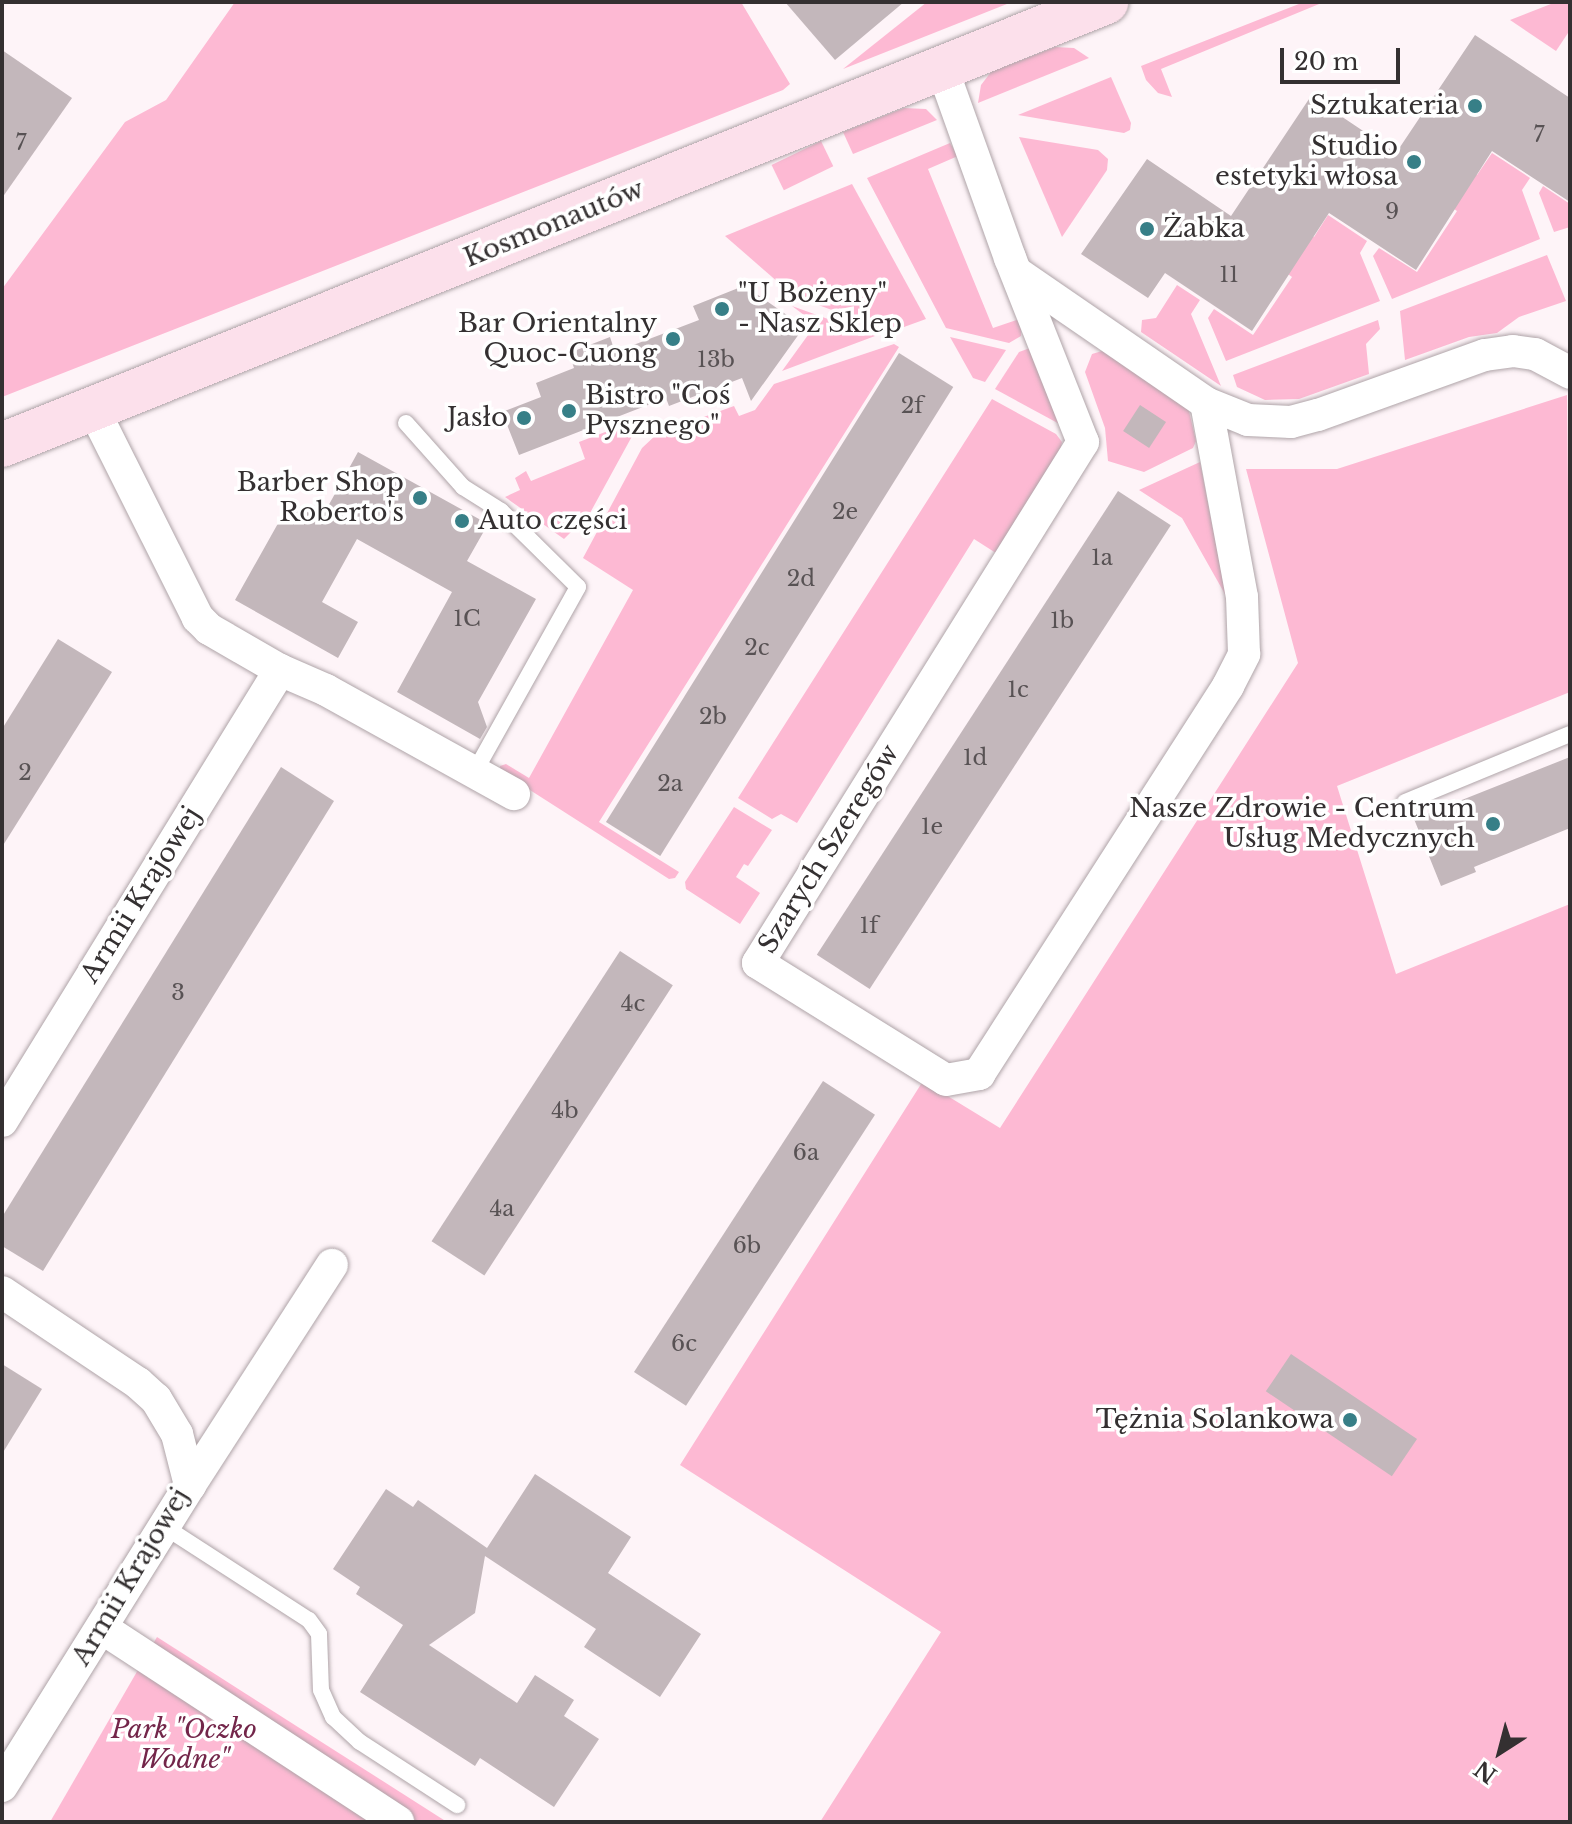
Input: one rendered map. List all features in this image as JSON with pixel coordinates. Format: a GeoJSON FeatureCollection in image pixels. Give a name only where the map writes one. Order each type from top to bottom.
{"type":"FeatureCollection","features":[{"type":"Feature","properties":{"kind":"street","name":"Kosmonautów"},"geometry":{"type":"LineString","coordinates":[[2,445],[942,68],[1049,13],[1106,2]]}},
{"type":"Feature","properties":{"kind":"street","name":"Szarych Szeregów"},"geometry":{"type":"LineString","coordinates":[[942,68],[1083,442],[758,963],[946,1080],[979,1074],[1228,686],[1244,654],[1244,609],[1206,403]]}},
{"type":"Feature","properties":{"kind":"street"},"geometry":{"type":"LineString","coordinates":[[1017,273],[1206,403],[1248,420],[1291,422],[1485,355],[1513,351],[1535,354],[1570,373]]}},
{"type":"Feature","properties":{"kind":"street"},"geometry":{"type":"LineString","coordinates":[[93,408],[198,618],[209,629],[514,794]]}},
{"type":"Feature","properties":{"kind":"street","name":"Armii Krajowej"},"geometry":{"type":"LineString","coordinates":[[2,1121],[280,670]]}},
{"type":"Feature","properties":{"kind":"street"},"geometry":{"type":"LineString","coordinates":[[190,1485],[332,1265]]}},
{"type":"Feature","properties":{"kind":"street","name":"Armii Krajowej"},"geometry":{"type":"LineString","coordinates":[[2,1292],[138,1383],[156,1399],[177,1434],[190,1485],[2,1786]]}},
{"type":"Feature","properties":{"kind":"street"},"geometry":{"type":"LineString","coordinates":[[102,1628],[398,1822]]}},
{"type":"Feature","properties":{"kind":"lane"},"geometry":{"type":"LineString","coordinates":[[406,423],[463,487],[501,511],[578,587],[475,771]]}},
{"type":"Feature","properties":{"kind":"lane"},"geometry":{"type":"LineString","coordinates":[[1405,802],[1570,734]]}},
{"type":"Feature","properties":{"kind":"lane"},"geometry":{"type":"LineString","coordinates":[[165,1527],[309,1620],[319,1634],[321,1690],[333,1717],[360,1742],[457,1805]]}},
{"type":"Feature","properties":{"kind":"green space"},"geometry":{"type":"Polygon","coordinates":[[[235,2],[741,2],[790,84],[783,90],[2,397],[2,289],[125,122],[166,100],[235,2]]]}},
{"type":"Feature","properties":{"kind":"green space"},"geometry":{"type":"Polygon","coordinates":[[[927,2],[1012,2],[843,69],[927,2]]]}},
{"type":"Feature","properties":{"kind":"green space"},"geometry":{"type":"Polygon","coordinates":[[[1304,2],[1324,2],[1161,69],[1172,97],[1158,93],[1146,80],[1141,66],[1304,2]]]}},
{"type":"Feature","properties":{"kind":"green space"},"geometry":{"type":"Polygon","coordinates":[[[1556,2],[1570,2],[1570,30],[1556,51],[1510,20],[1556,2]]]}},
{"type":"Feature","properties":{"kind":"green space"},"geometry":{"type":"Polygon","coordinates":[[[1055,47],[1074,48],[1089,58],[978,103],[981,85],[991,72],[1055,47]]]}},
{"type":"Feature","properties":{"kind":"green space"},"geometry":{"type":"Polygon","coordinates":[[[1111,77],[1131,123],[1130,130],[1124,133],[1018,115],[1111,77]]]}},
{"type":"Feature","properties":{"kind":"green space"},"geometry":{"type":"Polygon","coordinates":[[[904,108],[926,109],[937,120],[853,154],[843,132],[904,108]]]}},
{"type":"Feature","properties":{"kind":"green space"},"geometry":{"type":"Polygon","coordinates":[[[1019,137],[1098,150],[1108,159],[1107,170],[1062,237],[1019,137]]]}},
{"type":"Feature","properties":{"kind":"green space"},"geometry":{"type":"Polygon","coordinates":[[[821,141],[833,166],[784,190],[772,165],[821,141]]]}},
{"type":"Feature","properties":{"kind":"green space"},"geometry":{"type":"Polygon","coordinates":[[[950,143],[958,156],[928,169],[993,328],[1022,318],[1021,336],[1009,343],[946,328],[867,178],[950,143]]]}},
{"type":"Feature","properties":{"kind":"green space"},"geometry":{"type":"Polygon","coordinates":[[[1442,152],[1477,175],[1492,153],[1530,178],[1522,190],[1540,239],[1392,299],[1373,256],[1379,248],[1417,272],[1457,211],[1419,186],[1442,152]]]}},
{"type":"Feature","properties":{"kind":"green space"},"geometry":{"type":"Polygon","coordinates":[[[852,184],[926,319],[893,331],[886,330],[794,296],[725,236],[852,184]]]}},
{"type":"Feature","properties":{"kind":"green space"},"geometry":{"type":"Polygon","coordinates":[[[1543,186],[1570,204],[1570,227],[1554,232],[1539,193],[1543,186]]]}},
{"type":"Feature","properties":{"kind":"green space"},"geometry":{"type":"Polygon","coordinates":[[[1279,214],[1314,237],[1328,215],[1367,241],[1360,253],[1380,301],[1226,361],[1208,318],[1214,309],[1253,335],[1292,277],[1255,250],[1279,214]]]}},
{"type":"Feature","properties":{"kind":"green space"},"geometry":{"type":"Polygon","coordinates":[[[1547,255],[1566,301],[1519,317],[1497,333],[1469,337],[1405,360],[1400,311],[1547,255]]]}},
{"type":"Feature","properties":{"kind":"green space"},"geometry":{"type":"Polygon","coordinates":[[[1177,285],[1200,300],[1191,314],[1221,386],[1141,332],[1142,320],[1156,318],[1177,285]]]}},
{"type":"Feature","properties":{"kind":"green space"},"geometry":{"type":"Polygon","coordinates":[[[792,306],[875,336],[782,371],[816,324],[792,306]]]}},
{"type":"Feature","properties":{"kind":"green space"},"geometry":{"type":"Polygon","coordinates":[[[1378,320],[1380,329],[1366,344],[1369,374],[1299,399],[1265,400],[1237,387],[1233,375],[1378,320]]]}},
{"type":"Feature","properties":{"kind":"green space"},"geometry":{"type":"Polygon","coordinates":[[[950,337],[1006,350],[985,382],[973,378],[950,337]]]}},
{"type":"Feature","properties":{"kind":"green space"},"geometry":{"type":"Polygon","coordinates":[[[894,344],[899,347],[599,822],[679,872],[675,878],[669,879],[500,771],[500,766],[506,764],[529,778],[633,590],[583,558],[642,448],[657,434],[734,406],[739,416],[755,410],[774,384],[894,344]]]}},
{"type":"Feature","properties":{"kind":"green space"},"geometry":{"type":"Polygon","coordinates":[[[1030,348],[1065,427],[995,389],[1019,352],[1030,348]]]}},
{"type":"Feature","properties":{"kind":"green space"},"geometry":{"type":"Polygon","coordinates":[[[1102,351],[1110,353],[1188,407],[1196,441],[1193,448],[1144,472],[1108,461],[1105,428],[1085,372],[1092,354],[1102,351]]]}},
{"type":"Feature","properties":{"kind":"green space"},"geometry":{"type":"Polygon","coordinates":[[[1567,395],[1570,692],[1337,786],[1396,974],[1570,904],[1570,1822],[820,1822],[941,1632],[680,1465],[923,1081],[1000,1128],[1298,663],[1246,469],[1337,469],[1567,395]]]}},
{"type":"Feature","properties":{"kind":"green space"},"geometry":{"type":"Polygon","coordinates":[[[992,399],[1056,434],[1062,442],[1060,452],[999,555],[974,539],[797,823],[781,814],[772,819],[738,798],[992,399]]]}},
{"type":"Feature","properties":{"kind":"green space"},"geometry":{"type":"Polygon","coordinates":[[[642,418],[590,513],[564,539],[505,497],[520,490],[515,478],[526,471],[531,481],[585,459],[579,442],[642,418]]]}},
{"type":"Feature","properties":{"kind":"green space"},"geometry":{"type":"Polygon","coordinates":[[[1200,462],[1226,596],[1182,518],[1139,490],[1200,462]]]}},
{"type":"Feature","properties":{"kind":"green space"},"geometry":{"type":"Polygon","coordinates":[[[734,807],[772,830],[748,866],[744,864],[736,877],[760,893],[740,924],[686,889],[685,882],[734,807]]]}},
{"type":"Feature","properties":{"kind":"green space","name":"Park \"Oczko Wodne\""},"geometry":{"type":"Polygon","coordinates":[[[157,1637],[447,1822],[50,1822],[157,1637]]]}},
{"type":"Feature","properties":{"kind":"building"},"geometry":{"type":"Polygon","coordinates":[[[785,2],[904,2],[835,60],[785,2]]]}},
{"type":"Feature","properties":{"kind":"building"},"geometry":{"type":"Polygon","coordinates":[[[1475,35],[1570,98],[1570,202],[1492,151],[1416,270],[1329,213],[1252,331],[1165,273],[1148,298],[1081,254],[1147,159],[1231,216],[1311,96],[1396,153],[1475,35]]]}},
{"type":"Feature","properties":{"kind":"building"},"geometry":{"type":"Polygon","coordinates":[[[2,50],[72,98],[2,198],[2,50]]]}},
{"type":"Feature","properties":{"kind":"building"},"geometry":{"type":"Polygon","coordinates":[[[751,283],[755,293],[804,327],[751,401],[742,378],[669,406],[666,398],[519,455],[502,412],[541,397],[536,383],[574,368],[569,353],[610,337],[615,352],[699,320],[693,306],[751,283]]]}},
{"type":"Feature","properties":{"kind":"building"},"geometry":{"type":"Polygon","coordinates":[[[899,353],[953,387],[660,856],[606,822],[899,353]]]}},
{"type":"Feature","properties":{"kind":"building"},"geometry":{"type":"Polygon","coordinates":[[[1140,405],[1166,422],[1149,448],[1123,431],[1140,405]]]}},
{"type":"Feature","properties":{"kind":"building"},"geometry":{"type":"Polygon","coordinates":[[[358,452],[488,524],[467,561],[536,599],[478,702],[487,727],[480,739],[397,692],[452,592],[357,539],[322,602],[358,622],[338,658],[235,600],[290,502],[321,519],[358,452]]]}},
{"type":"Feature","properties":{"kind":"building"},"geometry":{"type":"Polygon","coordinates":[[[1118,491],[1171,525],[870,989],[817,955],[1118,491]]]}},
{"type":"Feature","properties":{"kind":"building"},"geometry":{"type":"Polygon","coordinates":[[[58,639],[112,672],[2,847],[2,729],[58,639]]]}},
{"type":"Feature","properties":{"kind":"building","name":"Nasze Zdrowie - Centrum Usług Medycznych"},"geometry":{"type":"Polygon","coordinates":[[[1570,757],[1570,828],[1474,867],[1476,872],[1441,886],[1414,819],[1570,757]]]}},
{"type":"Feature","properties":{"kind":"building"},"geometry":{"type":"Polygon","coordinates":[[[281,767],[334,801],[43,1271],[2,1246],[2,1217],[281,767]]]}},
{"type":"Feature","properties":{"kind":"building"},"geometry":{"type":"Polygon","coordinates":[[[620,951],[673,985],[484,1275],[432,1241],[620,951]]]}},
{"type":"Feature","properties":{"kind":"building"},"geometry":{"type":"Polygon","coordinates":[[[823,1081],[875,1115],[686,1406],[634,1372],[823,1081]]]}},
{"type":"Feature","properties":{"kind":"building","name":"Tężnia Solankowa"},"geometry":{"type":"Polygon","coordinates":[[[1291,1354],[1417,1439],[1392,1476],[1266,1391],[1291,1354]]]}},
{"type":"Feature","properties":{"kind":"building"},"geometry":{"type":"Polygon","coordinates":[[[2,1364],[42,1389],[2,1454],[2,1364]]]}},
{"type":"Feature","properties":{"kind":"building"},"geometry":{"type":"Polygon","coordinates":[[[535,1474],[631,1537],[608,1573],[701,1634],[660,1697],[584,1647],[596,1629],[485,1556],[475,1613],[429,1645],[517,1703],[535,1675],[574,1700],[564,1716],[599,1739],[554,1807],[480,1758],[475,1766],[360,1692],[403,1625],[356,1594],[360,1587],[333,1569],[386,1489],[413,1507],[418,1500],[487,1548],[535,1474]]]}},
{"type":"Feature","properties":{"kind":"place","name":"Sztukateria"},"geometry":{"type":"Point","coordinates":[1475,106]}},
{"type":"Feature","properties":{"kind":"place","name":"Studio estetyki włosa"},"geometry":{"type":"Point","coordinates":[1414,162]}},
{"type":"Feature","properties":{"kind":"place","name":"Żabka"},"geometry":{"type":"Point","coordinates":[1147,229]}},
{"type":"Feature","properties":{"kind":"place","name":"\"U Bożeny\" - Nasz Sklep"},"geometry":{"type":"Point","coordinates":[722,309]}},
{"type":"Feature","properties":{"kind":"place","name":"Bar Orientalny Quoc-Cuong"},"geometry":{"type":"Point","coordinates":[673,339]}},
{"type":"Feature","properties":{"kind":"place","name":"Bistro \"Coś Pysznego\""},"geometry":{"type":"Point","coordinates":[569,411]}},
{"type":"Feature","properties":{"kind":"place","name":"Jasło"},"geometry":{"type":"Point","coordinates":[524,418]}},
{"type":"Feature","properties":{"kind":"place","name":"Barber Shop Roberto's"},"geometry":{"type":"Point","coordinates":[420,498]}},
{"type":"Feature","properties":{"kind":"place","name":"Auto części"},"geometry":{"type":"Point","coordinates":[462,521]}},
{"type":"Feature","properties":{"kind":"place","name":"Nasze Zdrowie - Centrum Usług Medycznych"},"geometry":{"type":"Point","coordinates":[1493,824]}},
{"type":"Feature","properties":{"kind":"place","name":"Tężnia Solankowa"},"geometry":{"type":"Point","coordinates":[1350,1420]}}]}
